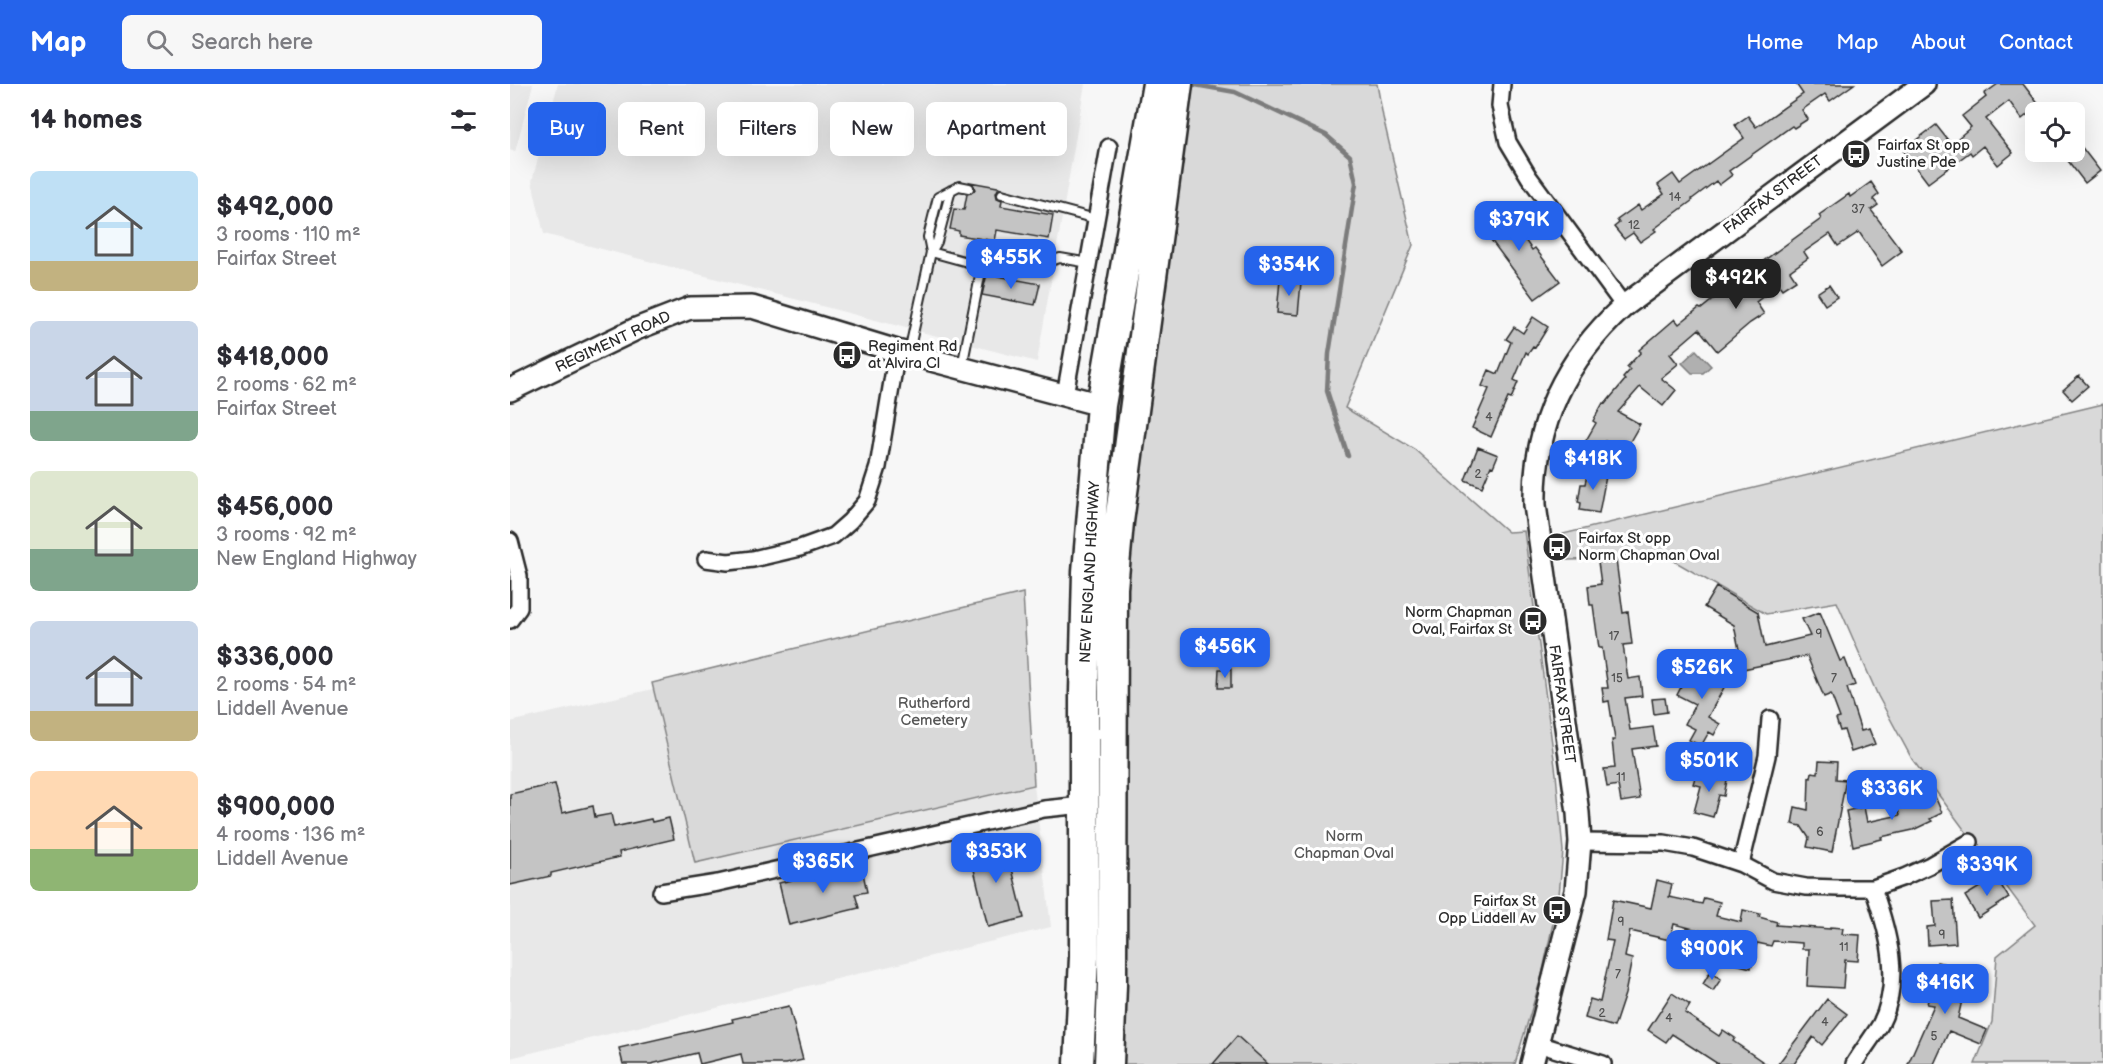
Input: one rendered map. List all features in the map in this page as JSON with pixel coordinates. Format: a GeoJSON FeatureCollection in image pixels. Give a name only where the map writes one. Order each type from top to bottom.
{"type":"FeatureCollection","features":[{"type":"Feature","properties":{"kind":"highway","name":"NEW ENGLAND HIGHWAY"},"geometry":{"type":"LineString","coordinates":[[1079,1064],[1084,957],[1083,805],[1087,572],[1101,405],[1157,84]]}},
{"type":"Feature","properties":{"kind":"highway","name":"NEW ENGLAND HIGHWAY"},"geometry":{"type":"LineString","coordinates":[[1109,1064],[1112,985],[1113,588],[1119,522],[1178,84]]}},
{"type":"Feature","properties":{"kind":"highway"},"geometry":{"type":"LineString","coordinates":[[1101,405],[1111,405],[1123,390],[1134,325],[1151,293]]}},
{"type":"Feature","properties":{"kind":"highway"},"geometry":{"type":"LineString","coordinates":[[1083,805],[1099,818],[1113,841]]}},
{"type":"Feature","properties":{"kind":"street"},"geometry":{"type":"LineString","coordinates":[[1502,84],[1500,106],[1508,142],[1529,177],[1624,306]]}},
{"type":"Feature","properties":{"kind":"street","name":"FAIRFAX STREET"},"geometry":{"type":"LineString","coordinates":[[1535,1054],[1576,891],[1580,842],[1578,813],[1535,505],[1535,484],[1541,440],[1559,391],[1569,370],[1594,334],[1624,306],[1924,84]]}},
{"type":"Feature","properties":{"kind":"street"},"geometry":{"type":"LineString","coordinates":[[1065,395],[1109,147]]}},
{"type":"Feature","properties":{"kind":"street","name":"REGIMENT ROAD"},"geometry":{"type":"LineString","coordinates":[[510,390],[636,329],[690,308],[752,308],[903,352],[1101,405]]}},
{"type":"Feature","properties":{"kind":"street"},"geometry":{"type":"LineString","coordinates":[[706,559],[728,562],[753,559],[800,548],[833,536],[850,521],[867,501],[878,467],[903,352]]}},
{"type":"Feature","properties":{"kind":"street"},"geometry":{"type":"LineString","coordinates":[[510,541],[519,576],[519,608],[510,620]]}},
{"type":"Feature","properties":{"kind":"street"},"geometry":{"type":"LineString","coordinates":[[1741,864],[1767,756],[1770,719]]}},
{"type":"Feature","properties":{"kind":"street"},"geometry":{"type":"LineString","coordinates":[[661,892],[718,883],[1044,809],[1083,805]]}},
{"type":"Feature","properties":{"kind":"street"},"geometry":{"type":"LineString","coordinates":[[1580,842],[1665,843],[1693,848],[1741,864],[1773,881],[1806,887],[1873,888],[1930,865],[1970,842]]}},
{"type":"Feature","properties":{"kind":"street"},"geometry":{"type":"LineString","coordinates":[[1854,1064],[1881,1024],[1890,998],[1892,968],[1888,937],[1873,888]]}},
{"type":"Feature","properties":{"kind":"street"},"geometry":{"type":"LineString","coordinates":[[1535,1054],[1603,1064]]}},
{"type":"Feature","properties":{"kind":"lane"},"geometry":{"type":"LineString","coordinates":[[903,352],[921,297],[931,252],[928,237],[938,197],[959,186],[969,188]]}},
{"type":"Feature","properties":{"kind":"lane"},"geometry":{"type":"LineString","coordinates":[[1002,194],[1097,219]]}},
{"type":"Feature","properties":{"kind":"lane"},"geometry":{"type":"LineString","coordinates":[[931,252],[982,266],[1022,270],[1060,258],[1089,263]]}},
{"type":"Feature","properties":{"kind":"lane"},"geometry":{"type":"LineString","coordinates":[[962,367],[982,266]]}},
{"type":"Feature","properties":{"kind":"shaded area"},"geometry":{"type":"Polygon","coordinates":[[[510,84],[533,84],[515,152],[510,150],[510,84]]]}},
{"type":"Feature","properties":{"kind":"shaded area"},"geometry":{"type":"Polygon","coordinates":[[[558,84],[1085,84],[1037,362],[544,234],[532,181],[539,156],[606,156],[606,102],[553,102],[558,84]]]}},
{"type":"Feature","properties":{"kind":"shaded area"},"geometry":{"type":"Polygon","coordinates":[[[1696,350],[1711,366],[1703,373],[1692,373],[1682,363],[1696,350]]]}},
{"type":"Feature","properties":{"kind":"shaded area"},"geometry":{"type":"Polygon","coordinates":[[[653,689],[695,863],[1034,785],[1051,927],[510,1058],[510,722],[653,689]]]}},
{"type":"Feature","properties":{"kind":"green space","name":"Norm Chapman Oval"},"geometry":{"type":"Polygon","coordinates":[[[1192,84],[1377,84],[1413,245],[1345,408],[1414,449],[1508,532],[1524,531],[1556,774],[1563,851],[1559,895],[1542,975],[1515,1064],[1120,1064],[1127,920],[1124,630],[1131,531],[1192,84]]]}},
{"type":"Feature","properties":{"kind":"green space"},"geometry":{"type":"Polygon","coordinates":[[[2103,404],[2103,1064],[1975,1064],[1992,1022],[1997,956],[2035,925],[1912,759],[1878,696],[1837,602],[1766,614],[1669,558],[1567,560],[1563,534],[2103,404]]]}},
{"type":"Feature","properties":{"kind":"green space","name":"Rutherford Cemetery"},"geometry":{"type":"Polygon","coordinates":[[[1023,593],[1034,785],[695,863],[652,683],[1023,593]]]}},
{"type":"Feature","properties":{"kind":"building"},"geometry":{"type":"Polygon","coordinates":[[[1796,84],[1854,84],[1830,101],[1825,94],[1802,110],[1808,119],[1794,128],[1792,126],[1729,171],[1732,175],[1719,185],[1716,181],[1640,242],[1633,233],[1624,239],[1614,227],[1619,223],[1617,220],[1638,205],[1641,210],[1664,194],[1658,185],[1673,174],[1680,184],[1744,138],[1735,125],[1748,116],[1756,127],[1803,94],[1796,84]]]}},
{"type":"Feature","properties":{"kind":"building"},"geometry":{"type":"Polygon","coordinates":[[[1998,84],[2023,84],[2037,102],[2025,102],[2025,117],[2022,119],[2009,101],[1986,119],[2013,153],[1998,165],[1983,146],[1972,155],[1970,152],[1928,183],[1903,150],[1936,125],[1951,144],[1971,127],[1962,116],[1986,97],[1984,94],[1998,84]]]}},
{"type":"Feature","properties":{"kind":"building"},"geometry":{"type":"Polygon","coordinates":[[[2085,152],[2100,171],[2085,183],[2069,162],[2085,162],[2085,152]]]}},
{"type":"Feature","properties":{"kind":"building"},"geometry":{"type":"Polygon","coordinates":[[[970,182],[1003,188],[998,189],[996,193],[997,198],[1002,200],[1001,206],[1053,215],[1049,239],[997,230],[995,241],[959,235],[959,231],[950,229],[954,209],[964,210],[967,194],[975,190],[970,182]]]}},
{"type":"Feature","properties":{"kind":"building"},"geometry":{"type":"Polygon","coordinates":[[[1871,182],[1879,194],[1873,199],[1878,205],[1871,210],[1902,251],[1882,266],[1859,232],[1838,246],[1830,234],[1804,252],[1808,258],[1790,271],[1796,280],[1782,289],[1779,285],[1756,302],[1764,314],[1717,351],[1699,329],[1670,354],[1678,364],[1661,378],[1676,390],[1663,406],[1640,387],[1618,412],[1640,424],[1624,452],[1605,441],[1599,453],[1584,444],[1596,423],[1593,421],[1603,403],[1605,404],[1625,380],[1623,378],[1630,370],[1627,367],[1641,352],[1639,350],[1675,319],[1679,324],[1699,308],[1701,309],[1726,289],[1724,287],[1821,219],[1819,215],[1871,182]]]}},
{"type":"Feature","properties":{"kind":"building"},"geometry":{"type":"Polygon","coordinates":[[[1504,205],[1520,225],[1516,227],[1532,250],[1535,248],[1560,281],[1535,299],[1479,224],[1504,205]]]}},
{"type":"Feature","properties":{"kind":"building"},"geometry":{"type":"Polygon","coordinates":[[[987,274],[1040,284],[1035,305],[982,295],[987,274]]]}},
{"type":"Feature","properties":{"kind":"building"},"geometry":{"type":"Polygon","coordinates":[[[1280,279],[1301,282],[1298,315],[1277,313],[1280,279]]]}},
{"type":"Feature","properties":{"kind":"building"},"geometry":{"type":"Polygon","coordinates":[[[1829,285],[1837,297],[1825,305],[1817,293],[1829,285]]]}},
{"type":"Feature","properties":{"kind":"building"},"geometry":{"type":"Polygon","coordinates":[[[1533,317],[1548,327],[1535,348],[1533,347],[1528,354],[1526,352],[1514,380],[1518,382],[1511,399],[1508,398],[1491,437],[1472,428],[1489,389],[1482,386],[1489,370],[1498,374],[1511,342],[1506,339],[1514,327],[1523,333],[1533,317]]]}},
{"type":"Feature","properties":{"kind":"building"},"geometry":{"type":"Polygon","coordinates":[[[2079,376],[2088,386],[2072,400],[2063,390],[2079,376]]]}},
{"type":"Feature","properties":{"kind":"building"},"geometry":{"type":"Polygon","coordinates":[[[1478,447],[1498,455],[1482,487],[1465,480],[1478,447]]]}},
{"type":"Feature","properties":{"kind":"building"},"geometry":{"type":"Polygon","coordinates":[[[1589,467],[1607,471],[1599,513],[1580,510],[1581,503],[1578,502],[1581,484],[1585,484],[1589,467]]]}},
{"type":"Feature","properties":{"kind":"building"},"geometry":{"type":"Polygon","coordinates":[[[1616,560],[1623,613],[1628,612],[1632,644],[1623,645],[1628,679],[1640,677],[1642,696],[1625,698],[1630,730],[1653,727],[1656,746],[1632,749],[1640,799],[1621,802],[1618,785],[1607,787],[1604,769],[1615,768],[1612,740],[1615,740],[1609,701],[1604,702],[1602,688],[1608,688],[1602,648],[1599,648],[1588,586],[1601,584],[1598,562],[1616,560]]]}},
{"type":"Feature","properties":{"kind":"building"},"geometry":{"type":"Polygon","coordinates":[[[1716,587],[1758,612],[1765,647],[1810,636],[1802,619],[1820,612],[1840,661],[1845,659],[1855,685],[1847,688],[1861,731],[1869,729],[1875,744],[1851,752],[1844,730],[1840,731],[1836,719],[1840,718],[1831,694],[1824,697],[1807,656],[1743,669],[1734,625],[1704,607],[1716,587]]]}},
{"type":"Feature","properties":{"kind":"building"},"geometry":{"type":"Polygon","coordinates":[[[1694,662],[1728,680],[1708,717],[1720,724],[1714,735],[1709,732],[1701,746],[1689,740],[1695,729],[1685,724],[1695,704],[1677,695],[1694,662]]]}},
{"type":"Feature","properties":{"kind":"building"},"geometry":{"type":"Polygon","coordinates":[[[1219,669],[1231,669],[1231,688],[1218,688],[1219,669]]]}},
{"type":"Feature","properties":{"kind":"building"},"geometry":{"type":"Polygon","coordinates":[[[1665,698],[1667,712],[1654,714],[1652,699],[1665,698]]]}},
{"type":"Feature","properties":{"kind":"building"},"geometry":{"type":"Polygon","coordinates":[[[1819,761],[1837,762],[1836,779],[1846,780],[1832,852],[1807,847],[1809,838],[1801,826],[1792,824],[1795,807],[1808,810],[1809,777],[1811,778],[1812,772],[1818,773],[1819,761]]]}},
{"type":"Feature","properties":{"kind":"building"},"geometry":{"type":"Polygon","coordinates":[[[1697,771],[1727,780],[1724,796],[1719,795],[1713,817],[1694,812],[1701,786],[1693,784],[1697,771]]]}},
{"type":"Feature","properties":{"kind":"building"},"geometry":{"type":"Polygon","coordinates":[[[555,784],[562,813],[593,806],[595,817],[611,814],[614,827],[651,819],[652,822],[669,818],[674,839],[619,852],[620,857],[510,885],[510,794],[555,784]]]}},
{"type":"Feature","properties":{"kind":"building"},"geometry":{"type":"Polygon","coordinates":[[[1934,794],[1942,813],[1930,819],[1932,821],[1913,830],[1853,846],[1846,811],[1864,807],[1867,822],[1900,815],[1896,806],[1913,799],[1914,803],[1934,794]]]}},
{"type":"Feature","properties":{"kind":"building"},"geometry":{"type":"Polygon","coordinates":[[[1005,840],[1024,918],[988,927],[969,849],[1005,840]]]}},
{"type":"Feature","properties":{"kind":"building"},"geometry":{"type":"Polygon","coordinates":[[[861,864],[867,892],[855,894],[859,908],[789,925],[779,883],[861,864]]]}},
{"type":"Feature","properties":{"kind":"building"},"geometry":{"type":"Polygon","coordinates":[[[1996,877],[2009,898],[1978,918],[1965,896],[1996,877]]]}},
{"type":"Feature","properties":{"kind":"building"},"geometry":{"type":"Polygon","coordinates":[[[1657,880],[1672,884],[1669,897],[1702,904],[1704,898],[1720,902],[1716,916],[1741,922],[1743,910],[1760,914],[1759,917],[1777,922],[1776,925],[1843,928],[1842,934],[1860,935],[1858,961],[1845,960],[1843,988],[1807,986],[1809,949],[1802,949],[1802,943],[1773,941],[1771,946],[1757,943],[1751,968],[1731,963],[1737,940],[1674,924],[1670,940],[1630,931],[1625,957],[1632,959],[1625,994],[1614,1027],[1585,1018],[1590,999],[1600,1002],[1613,941],[1606,940],[1613,900],[1651,908],[1657,880]]]}},
{"type":"Feature","properties":{"kind":"building"},"geometry":{"type":"Polygon","coordinates":[[[1953,900],[1956,943],[1928,945],[1927,927],[1935,926],[1933,901],[1953,900]]]}},
{"type":"Feature","properties":{"kind":"building"},"geometry":{"type":"Polygon","coordinates":[[[1937,962],[1969,969],[1958,1018],[1987,1030],[1981,1044],[1949,1031],[1934,1064],[1908,1064],[1934,1005],[1927,1004],[1937,962]]]}},
{"type":"Feature","properties":{"kind":"building"},"geometry":{"type":"Polygon","coordinates":[[[1710,972],[1721,979],[1713,991],[1703,984],[1710,972]]]}},
{"type":"Feature","properties":{"kind":"building"},"geometry":{"type":"Polygon","coordinates":[[[1672,993],[1690,1005],[1685,1013],[1719,1036],[1723,1030],[1735,1038],[1733,1041],[1766,1064],[1718,1064],[1672,1034],[1666,1042],[1648,1030],[1672,993]]]}},
{"type":"Feature","properties":{"kind":"building"},"geometry":{"type":"Polygon","coordinates":[[[1827,999],[1847,1014],[1822,1045],[1813,1037],[1794,1064],[1778,1064],[1827,999]]]}},
{"type":"Feature","properties":{"kind":"building"},"geometry":{"type":"Polygon","coordinates":[[[789,1006],[803,1060],[785,1064],[743,1064],[741,1054],[700,1064],[697,1053],[651,1064],[623,1064],[619,1048],[733,1022],[732,1019],[789,1006]]]}},
{"type":"Feature","properties":{"kind":"building"},"geometry":{"type":"Polygon","coordinates":[[[1237,1036],[1268,1064],[1213,1064],[1237,1036]]]}},
{"type":"Feature","properties":{"kind":"waterway"},"geometry":{"type":"LineString","coordinates":[[1195,85],[1235,92],[1326,135],[1350,156],[1356,183],[1329,354],[1327,391],[1348,456]]}},
{"type":"Feature","properties":{"kind":"place","name":"Fairfax St opp Justine Pde"},"geometry":{"type":"Point","coordinates":[1856,154]}},
{"type":"Feature","properties":{"kind":"place","name":"Regiment Rd at Alvira Cl"},"geometry":{"type":"Point","coordinates":[847,355]}},
{"type":"Feature","properties":{"kind":"place","name":"Fairfax St opp Norm Chapman Oval"},"geometry":{"type":"Point","coordinates":[1557,547]}},
{"type":"Feature","properties":{"kind":"place","name":"Norm Chapman Oval, Fairfax St"},"geometry":{"type":"Point","coordinates":[1533,621]}},
{"type":"Feature","properties":{"kind":"place","name":"Fairfax St Opp Liddell Av"},"geometry":{"type":"Point","coordinates":[1557,910]}}]}
